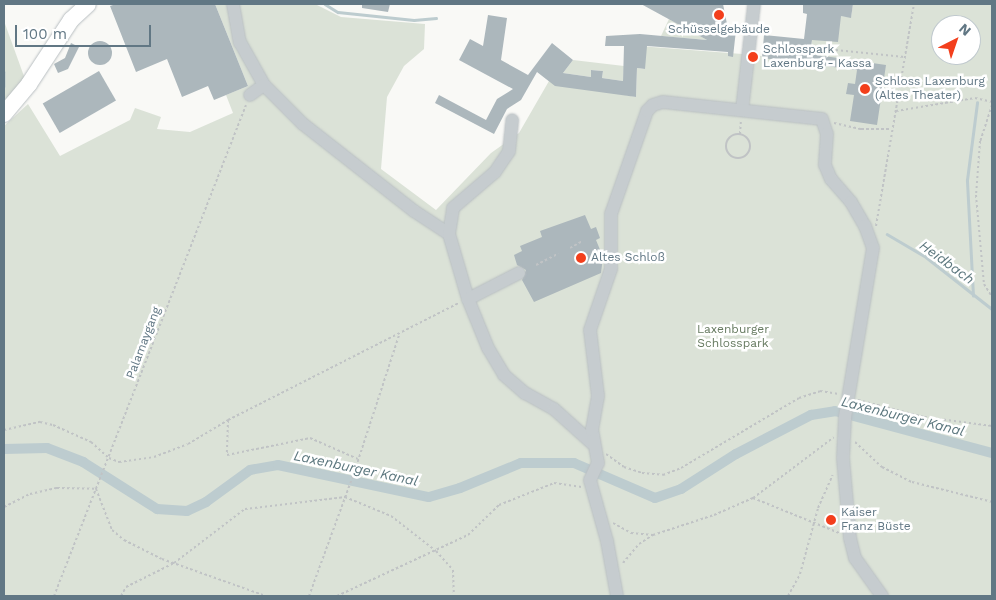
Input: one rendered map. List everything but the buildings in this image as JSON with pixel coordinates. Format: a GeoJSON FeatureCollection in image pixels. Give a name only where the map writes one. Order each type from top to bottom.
{"type":"FeatureCollection","features":[{"type":"Feature","properties":{"kind":"main road"},"geometry":{"type":"LineString","coordinates":[[4,114],[29,84],[71,20],[88,4]]}},
{"type":"Feature","properties":{"kind":"lane"},"geometry":{"type":"LineString","coordinates":[[233,4],[240,42],[264,85],[302,124],[414,211],[449,234]]}},
{"type":"Feature","properties":{"kind":"lane"},"geometry":{"type":"LineString","coordinates":[[742,110],[754,4]]}},
{"type":"Feature","properties":{"kind":"lane"},"geometry":{"type":"LineString","coordinates":[[250,95],[264,85]]}},
{"type":"Feature","properties":{"kind":"lane"},"geometry":{"type":"LineString","coordinates":[[617,596],[591,484],[598,463],[592,430],[598,396],[590,330],[611,269],[611,214],[647,112],[653,105],[663,102],[822,120],[827,134],[825,165],[831,179],[851,202],[865,226],[873,248],[843,434],[843,458],[850,538],[856,558],[882,596]]}},
{"type":"Feature","properties":{"kind":"lane"},"geometry":{"type":"LineString","coordinates":[[512,120],[509,151],[495,172],[453,208],[449,234],[468,299],[488,348],[504,375],[525,393],[554,409],[594,445]]}},
{"type":"Feature","properties":{"kind":"lane"},"geometry":{"type":"LineString","coordinates":[[468,299],[519,273]]}},
{"type":"Feature","properties":{"kind":"path"},"geometry":{"type":"LineString","coordinates":[[876,230],[891,129],[896,111],[914,4]]}},
{"type":"Feature","properties":{"kind":"path"},"geometry":{"type":"LineString","coordinates":[[816,48],[905,57]]}},
{"type":"Feature","properties":{"kind":"path","name":"Palamaygang"},"geometry":{"type":"LineString","coordinates":[[54,596],[250,95]]}},
{"type":"Feature","properties":{"kind":"path"},"geometry":{"type":"LineString","coordinates":[[896,111],[975,98],[992,103],[980,141],[976,195],[984,284],[992,297]]}},
{"type":"Feature","properties":{"kind":"path"},"geometry":{"type":"LineString","coordinates":[[822,120],[861,129],[891,129]]}},
{"type":"Feature","properties":{"kind":"path"},"geometry":{"type":"LineString","coordinates":[[740,134],[750,143],[749,150],[739,158],[732,157],[726,147],[731,136],[740,134]]}},
{"type":"Feature","properties":{"kind":"path"},"geometry":{"type":"LineString","coordinates":[[570,248],[581,242]]}},
{"type":"Feature","properties":{"kind":"path"},"geometry":{"type":"LineString","coordinates":[[536,265],[558,254]]}},
{"type":"Feature","properties":{"kind":"path"},"geometry":{"type":"LineString","coordinates":[[4,430],[40,422],[53,424],[91,442],[109,458],[130,463],[154,457],[188,444],[228,420],[468,299]]}},
{"type":"Feature","properties":{"kind":"path"},"geometry":{"type":"LineString","coordinates":[[309,596],[351,482],[398,335]]}},
{"type":"Feature","properties":{"kind":"path"},"geometry":{"type":"LineString","coordinates":[[594,445],[624,467],[642,473],[663,475],[681,468],[799,398],[820,391],[847,407],[992,426]]}},
{"type":"Feature","properties":{"kind":"path"},"geometry":{"type":"LineString","coordinates":[[228,420],[228,455],[310,438],[358,459]]}},
{"type":"Feature","properties":{"kind":"path"},"geometry":{"type":"LineString","coordinates":[[615,582],[624,558],[653,535],[714,515],[753,498],[828,439],[843,434],[882,466],[912,482],[992,502]]}},
{"type":"Feature","properties":{"kind":"path"},"geometry":{"type":"LineString","coordinates":[[788,596],[800,574],[814,522],[827,486],[843,458]]}},
{"type":"Feature","properties":{"kind":"path"},"geometry":{"type":"LineString","coordinates":[[337,596],[468,535],[499,505],[554,483],[591,484]]}},
{"type":"Feature","properties":{"kind":"path"},"geometry":{"type":"LineString","coordinates":[[4,507],[30,494],[57,488],[96,489],[112,530],[148,553],[266,596]]}},
{"type":"Feature","properties":{"kind":"path"},"geometry":{"type":"LineString","coordinates":[[121,596],[126,587],[174,564],[245,509],[345,497],[391,516],[436,551],[453,570],[454,596]]}},
{"type":"Feature","properties":{"kind":"path"},"geometry":{"type":"LineString","coordinates":[[753,498],[850,538]]}},
{"type":"Feature","properties":{"kind":"path"},"geometry":{"type":"LineString","coordinates":[[598,508],[614,524],[631,533],[653,535]]}},
{"type":"Feature","properties":{"kind":"green space","name":"Laxenburger Schlosspark"},"geometry":{"type":"Polygon","coordinates":[[[215,4],[315,4],[341,17],[425,24],[424,49],[404,66],[387,97],[381,169],[436,210],[491,153],[519,133],[549,81],[636,97],[637,68],[645,69],[639,46],[755,55],[809,64],[812,40],[841,16],[851,17],[853,4],[992,4],[992,596],[4,596],[4,126],[28,104],[60,156],[130,120],[135,108],[161,117],[157,129],[190,132],[233,113],[226,95],[248,86],[215,4]]]}},
{"type":"Feature","properties":{"kind":"green space"},"geometry":{"type":"Polygon","coordinates":[[[669,19],[707,40],[661,36],[669,19]]]}},
{"type":"Feature","properties":{"kind":"green space"},"geometry":{"type":"Polygon","coordinates":[[[4,21],[25,79],[4,104],[4,21]]]}},
{"type":"Feature","properties":{"kind":"green space"},"geometry":{"type":"Polygon","coordinates":[[[573,60],[624,66],[623,81],[602,78],[603,71],[592,70],[591,77],[563,73],[573,60]]]}},
{"type":"Feature","properties":{"kind":"waterway","name":"Heidbach"},"geometry":{"type":"LineString","coordinates":[[325,4],[338,12],[414,20],[436,18]]}},
{"type":"Feature","properties":{"kind":"waterway"},"geometry":{"type":"LineString","coordinates":[[4,72],[4,86]]}},
{"type":"Feature","properties":{"kind":"waterway"},"geometry":{"type":"LineString","coordinates":[[973,296],[967,180],[977,103]]}},
{"type":"Feature","properties":{"kind":"waterway","name":"Heidbach"},"geometry":{"type":"LineString","coordinates":[[887,234],[926,257],[992,309]]}},
{"type":"Feature","properties":{"kind":"waterway","name":"Laxenburger Kanal"},"geometry":{"type":"LineString","coordinates":[[4,449],[47,448],[83,462],[157,509],[187,511],[206,502],[250,470],[278,465],[429,497],[460,488],[521,463],[574,463],[655,498],[681,489],[736,454],[811,415],[835,411],[992,453]]}},
{"type":"Feature","properties":{"kind":"place","name":"Schüsselgebäude"},"geometry":{"type":"Point","coordinates":[719,15]}},
{"type":"Feature","properties":{"kind":"place","name":"Schlosspark Laxenburg - Kassa"},"geometry":{"type":"Point","coordinates":[753,57]}},
{"type":"Feature","properties":{"kind":"place","name":"Schloss Laxenburg (Altes Theater)"},"geometry":{"type":"Point","coordinates":[865,89]}},
{"type":"Feature","properties":{"kind":"place","name":"Altes Schloß"},"geometry":{"type":"Point","coordinates":[581,258]}},
{"type":"Feature","properties":{"kind":"place","name":"Kaiser Franz Büste"},"geometry":{"type":"Point","coordinates":[831,520]}}]}
